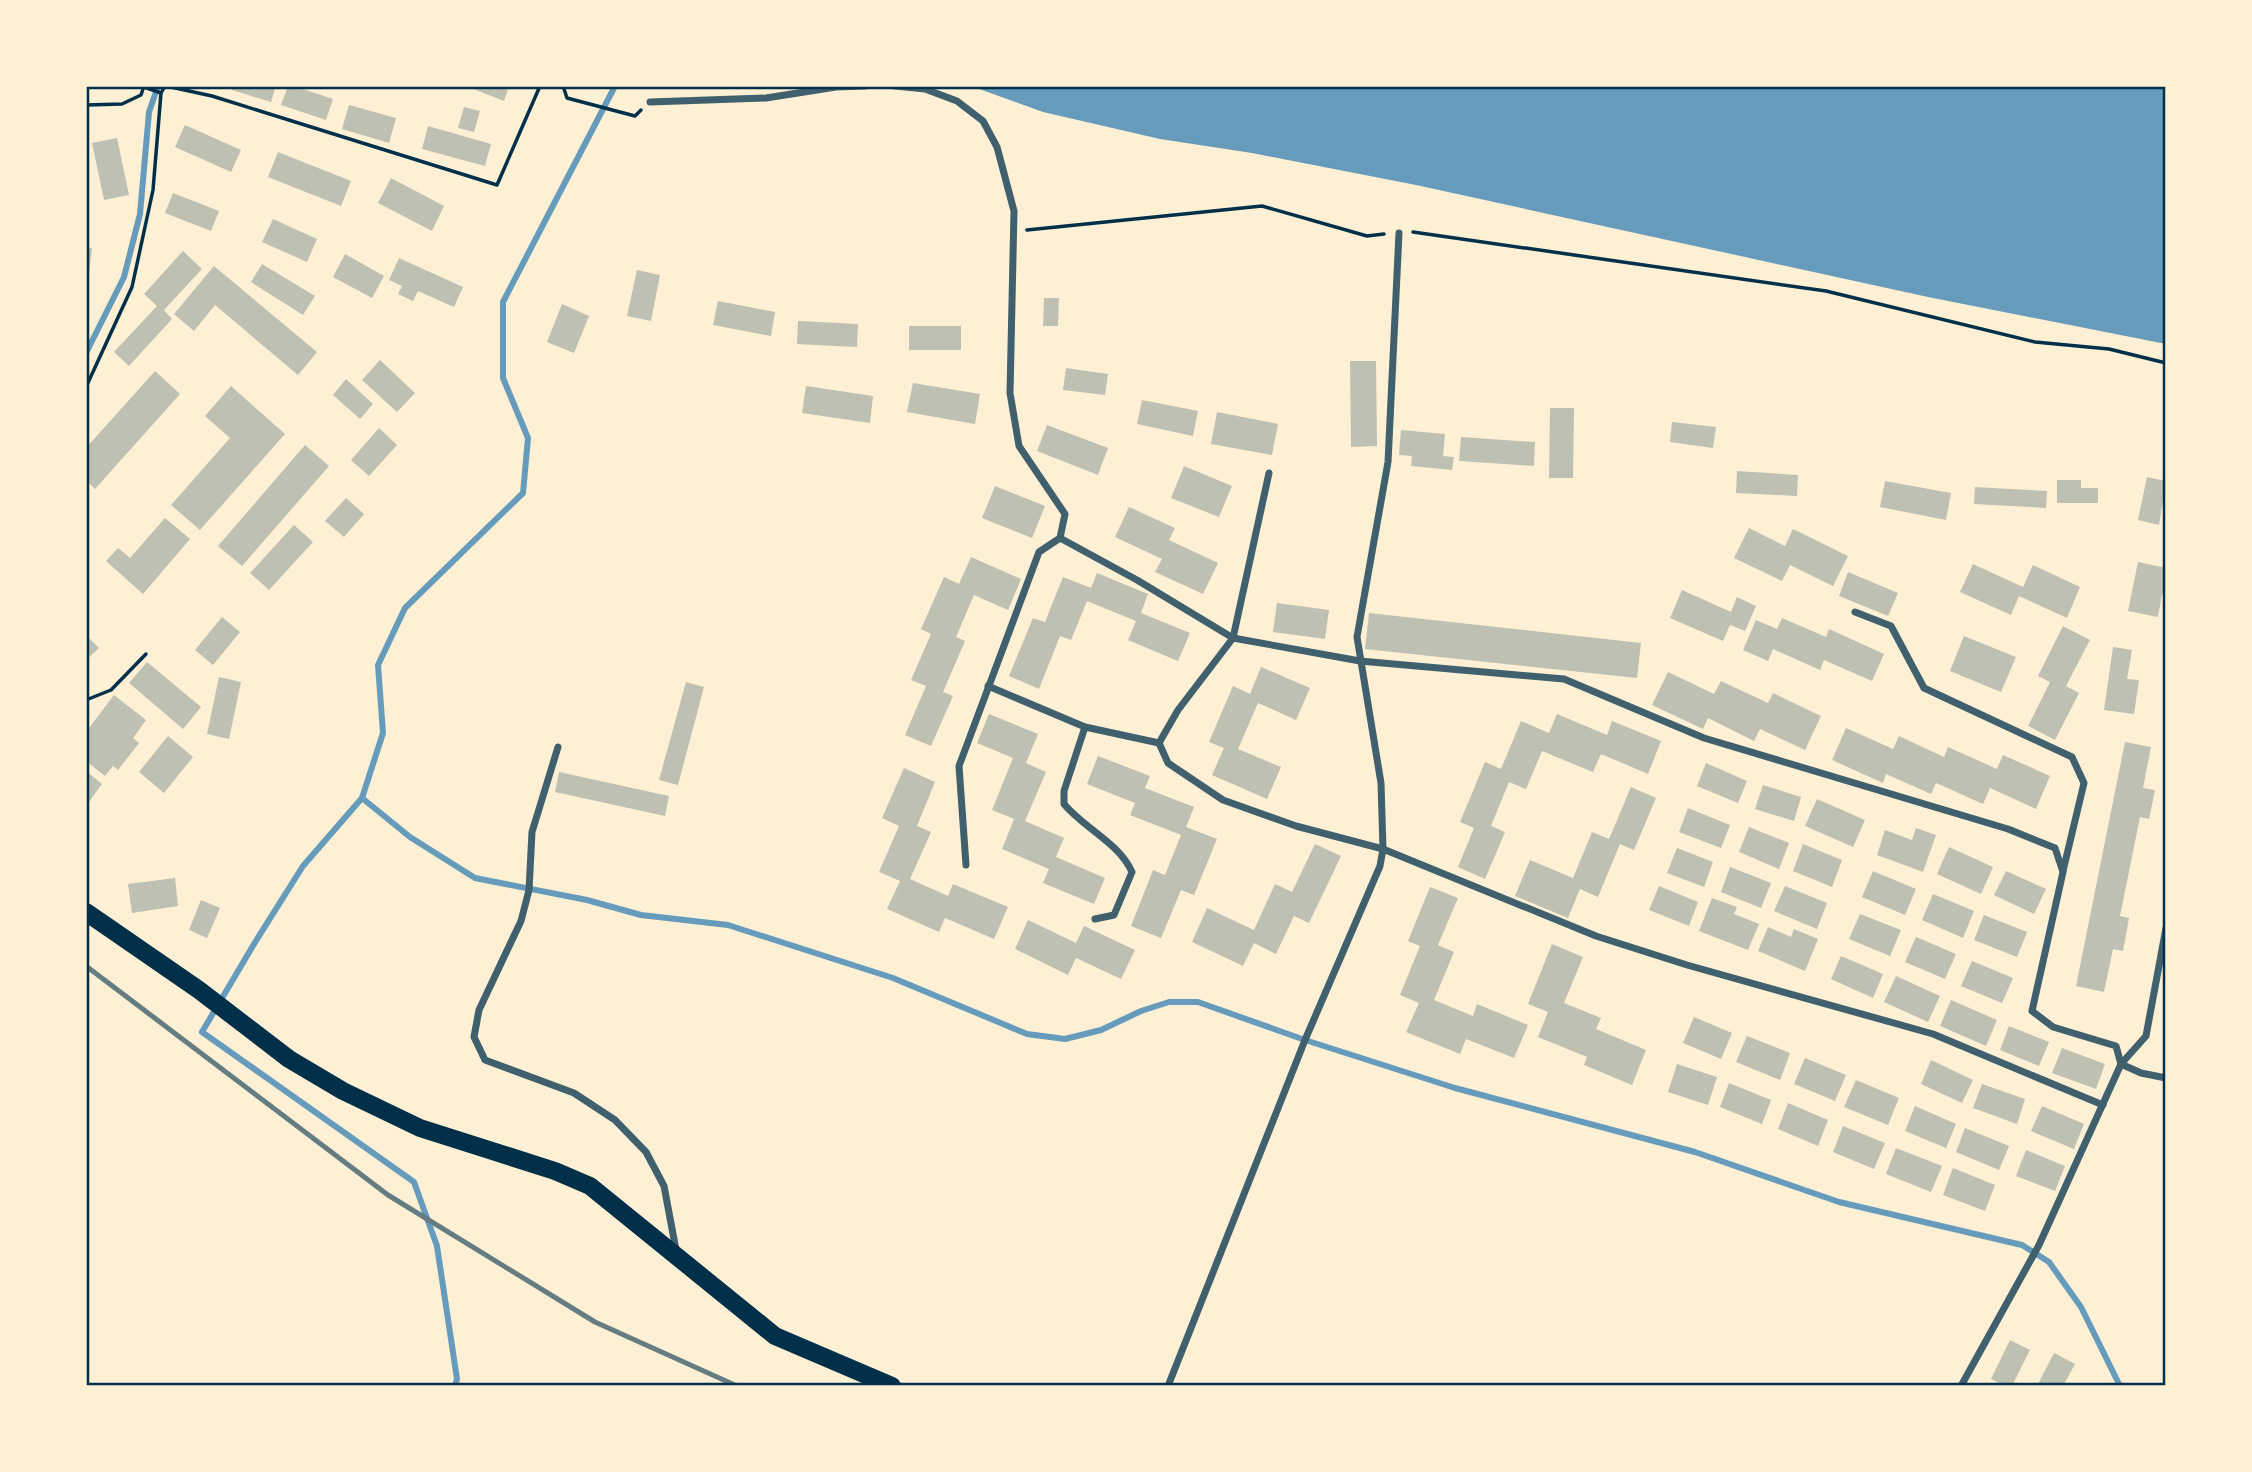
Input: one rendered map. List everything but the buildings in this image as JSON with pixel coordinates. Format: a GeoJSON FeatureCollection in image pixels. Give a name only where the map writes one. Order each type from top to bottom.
{"type":"FeatureCollection","features":[{"type":"Feature","properties":{"kind":"main road"},"geometry":{"type":"LineString","coordinates":[[86,912],[199,990],[300,1066],[343,1091],[420,1128],[555,1171],[590,1186],[775,1336],[892,1386]]}},
{"type":"Feature","properties":{"kind":"street"},"geometry":{"type":"LineString","coordinates":[[650,102],[766,99],[865,86]]}},
{"type":"Feature","properties":{"kind":"street"},"geometry":{"type":"LineString","coordinates":[[895,86],[925,89],[957,101],[983,121],[997,147],[1014,211],[1010,393],[1019,446],[1065,514],[1060,538],[1039,552],[959,766],[967,865]]}},
{"type":"Feature","properties":{"kind":"street"},"geometry":{"type":"LineString","coordinates":[[1168,1386],[1305,1040],[1380,866],[1383,849],[1381,783],[1357,637],[1388,462],[1399,233]]}},
{"type":"Feature","properties":{"kind":"street"},"geometry":{"type":"LineString","coordinates":[[1159,743],[1178,710],[1233,638],[1269,473]]}},
{"type":"Feature","properties":{"kind":"street"},"geometry":{"type":"LineString","coordinates":[[1060,538],[1137,580],[1233,638],[1360,661],[1564,679],[1704,738],[2008,829],[2055,848],[2063,872]]}},
{"type":"Feature","properties":{"kind":"street"},"geometry":{"type":"LineString","coordinates":[[1855,612],[1891,626],[1923,688],[2073,757],[2084,783],[2032,1011],[2053,1027],[2116,1046],[2121,1064]]}},
{"type":"Feature","properties":{"kind":"street"},"geometry":{"type":"LineString","coordinates":[[988,687],[1085,727],[1159,743]]}},
{"type":"Feature","properties":{"kind":"street"},"geometry":{"type":"LineString","coordinates":[[1085,727],[1064,791],[1064,804],[1074,816],[1125,857],[1132,872],[1114,915],[1094,919]]}},
{"type":"Feature","properties":{"kind":"street"},"geometry":{"type":"LineString","coordinates":[[1159,743],[1168,763],[1223,800],[1296,826],[1383,849],[1596,936],[1687,965],[1933,1034],[2103,1105]]}},
{"type":"Feature","properties":{"kind":"street"},"geometry":{"type":"LineString","coordinates":[[558,747],[532,832],[529,890],[521,921],[479,1010],[474,1037],[485,1060],[574,1093],[615,1120],[646,1152],[664,1186],[677,1258]]}},
{"type":"Feature","properties":{"kind":"street"},"geometry":{"type":"LineString","coordinates":[[1961,1386],[2039,1245],[2121,1064],[2146,1036],[2166,928]]}},
{"type":"Feature","properties":{"kind":"street"},"geometry":{"type":"LineString","coordinates":[[2121,1064],[2141,1073],[2166,1078]]}},
{"type":"Feature","properties":{"kind":"path"},"geometry":{"type":"LineString","coordinates":[[86,105],[122,104],[142,96],[144,86],[161,93]]}},
{"type":"Feature","properties":{"kind":"path"},"geometry":{"type":"LineString","coordinates":[[86,387],[132,287],[153,190],[161,93],[165,86],[212,96],[497,186],[540,86]]}},
{"type":"Feature","properties":{"kind":"path"},"geometry":{"type":"LineString","coordinates":[[563,86],[566,98],[635,116]]}},
{"type":"Feature","properties":{"kind":"path"},"geometry":{"type":"LineString","coordinates":[[1014,232],[1262,206],[1367,236],[1425,234],[1826,291],[2035,342],[2109,349],[2166,363]]}},
{"type":"Feature","properties":{"kind":"path"},"geometry":{"type":"LineString","coordinates":[[86,700],[111,690],[146,654]]}},
{"type":"Feature","properties":{"kind":"water"},"geometry":{"type":"Polygon","coordinates":[[[971,86],[2166,86],[2166,344],[1928,297],[1416,185],[1252,153],[1160,139],[1043,112],[971,86]]]}},
{"type":"Feature","properties":{"kind":"waterway"},"geometry":{"type":"LineString","coordinates":[[86,353],[124,277],[140,214],[149,112],[158,86]]}},
{"type":"Feature","properties":{"kind":"waterway"},"geometry":{"type":"LineString","coordinates":[[455,1386],[457,1379],[437,1246],[414,1182],[202,1032],[303,866],[362,798],[383,733],[378,665],[405,608],[523,493],[528,438],[503,378],[503,302],[615,86]]}},
{"type":"Feature","properties":{"kind":"waterway"},"geometry":{"type":"LineString","coordinates":[[362,798],[410,837],[475,878],[587,900],[641,915],[728,925],[893,978],[1027,1034],[1065,1039],[1101,1030],[1141,1011],[1169,1002],[1198,1002],[1455,1088],[1695,1152],[1839,1202],[2022,1245],[2049,1262],[2081,1307],[2120,1386]]}},
{"type":"Feature","properties":{"kind":"railway"},"geometry":{"type":"LineString","coordinates":[[86,966],[388,1195],[595,1322],[737,1386]]}}]}
